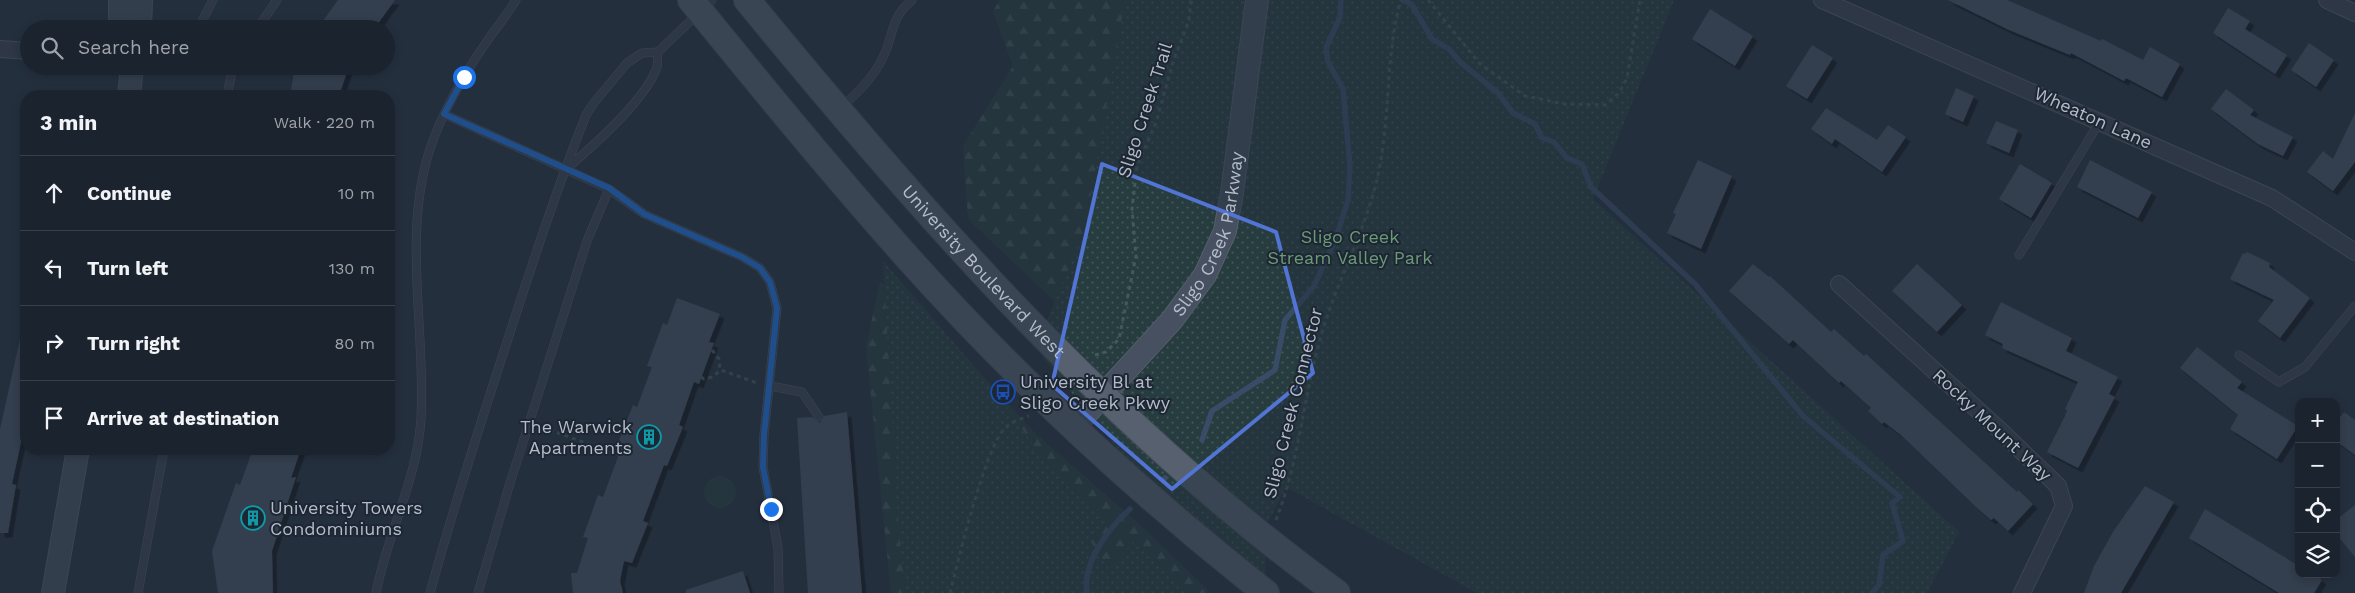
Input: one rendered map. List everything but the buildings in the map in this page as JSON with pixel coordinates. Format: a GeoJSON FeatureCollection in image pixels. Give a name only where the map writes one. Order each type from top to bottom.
{"type":"FeatureCollection","features":[{"type":"Feature","properties":{"kind":"main road","name":"University Boulevard West"},"geometry":{"type":"LineString","coordinates":[[747,0],[890,172],[969,258],[1103,394],[1182,469],[1273,546],[1337,593]]}},
{"type":"Feature","properties":{"kind":"main road"},"geometry":{"type":"LineString","coordinates":[[701,4],[908,258],[983,338],[1140,488],[1266,593]]}},
{"type":"Feature","properties":{"kind":"street"},"geometry":{"type":"LineString","coordinates":[[120,0],[120,20]]}},
{"type":"Feature","properties":{"kind":"street"},"geometry":{"type":"LineString","coordinates":[[140,20],[141,0]]}},
{"type":"Feature","properties":{"kind":"street","name":"Sligo Creek Parkway"},"geometry":{"type":"LineString","coordinates":[[1074,427],[1172,320],[1205,275],[1224,232],[1232,193],[1256,0]]}},
{"type":"Feature","properties":{"kind":"street","name":"Wheaton Lane"},"geometry":{"type":"LineString","coordinates":[[1822,0],[2272,198],[2354,250]]}},
{"type":"Feature","properties":{"kind":"street"},"geometry":{"type":"LineString","coordinates":[[2327,0],[2355,13]]}},
{"type":"Feature","properties":{"kind":"street"},"geometry":{"type":"LineString","coordinates":[[0,49],[20,50]]}},
{"type":"Feature","properties":{"kind":"street"},"geometry":{"type":"LineString","coordinates":[[130,90],[131,75]]}},
{"type":"Feature","properties":{"kind":"street","name":"Rocky Mount Way"},"geometry":{"type":"LineString","coordinates":[[1839,284],[2004,434],[2058,486],[2064,506],[2022,593]]}},
{"type":"Feature","properties":{"kind":"street"},"geometry":{"type":"LineString","coordinates":[[52,593],[77,455]]}},
{"type":"Feature","properties":{"kind":"lane"},"geometry":{"type":"LineString","coordinates":[[203,20],[213,0]]}},
{"type":"Feature","properties":{"kind":"lane"},"geometry":{"type":"LineString","coordinates":[[263,20],[277,0]]}},
{"type":"Feature","properties":{"kind":"lane"},"geometry":{"type":"LineString","coordinates":[[376,593],[380,570],[405,492],[418,440],[421,417],[416,281],[418,196],[431,145],[444,114],[464,77],[516,0]]}},
{"type":"Feature","properties":{"kind":"lane"},"geometry":{"type":"LineString","coordinates":[[838,110],[872,76],[886,48],[893,23],[912,0]]}},
{"type":"Feature","properties":{"kind":"lane"},"geometry":{"type":"LineString","coordinates":[[566,169],[602,139],[644,90],[657,67],[658,52],[701,4]]}},
{"type":"Feature","properties":{"kind":"lane"},"geometry":{"type":"LineString","coordinates":[[430,593],[474,444],[537,247],[592,104],[627,63],[642,53],[658,52]]}},
{"type":"Feature","properties":{"kind":"lane"},"geometry":{"type":"LineString","coordinates":[[228,90],[232,75]]}},
{"type":"Feature","properties":{"kind":"lane"},"geometry":{"type":"LineString","coordinates":[[444,114],[609,188],[644,214],[742,257],[760,268],[770,282],[777,308],[764,435],[763,467],[778,548],[779,593]]}},
{"type":"Feature","properties":{"kind":"lane"},"geometry":{"type":"LineString","coordinates":[[2019,255],[2100,121]]}},
{"type":"Feature","properties":{"kind":"lane"},"geometry":{"type":"LineString","coordinates":[[478,593],[572,287],[587,242],[609,188]]}},
{"type":"Feature","properties":{"kind":"lane"},"geometry":{"type":"LineString","coordinates":[[2239,355],[2279,382],[2305,367],[2355,306]]}},
{"type":"Feature","properties":{"kind":"lane"},"geometry":{"type":"LineString","coordinates":[[770,386],[802,392],[819,417]]}},
{"type":"Feature","properties":{"kind":"lane"},"geometry":{"type":"LineString","coordinates":[[138,593],[163,455]]}},
{"type":"Feature","properties":{"kind":"path","name":"Sligo Creek Trail"},"geometry":{"type":"LineString","coordinates":[[1088,354],[1094,356],[1106,352],[1119,339],[1136,256],[1132,209],[1137,166],[1156,123],[1173,62],[1189,20],[1191,0]]}},
{"type":"Feature","properties":{"kind":"path","name":"Sligo Creek Connector"},"geometry":{"type":"LineString","coordinates":[[1275,522],[1294,459],[1320,340],[1363,228],[1380,166],[1397,15],[1402,0]]}},
{"type":"Feature","properties":{"kind":"path"},"geometry":{"type":"LineString","coordinates":[[1428,0],[1480,64],[1525,96],[1565,104],[1605,106],[1619,92],[1626,78],[1640,0]]}},
{"type":"Feature","properties":{"kind":"path"},"geometry":{"type":"LineString","coordinates":[[712,350],[719,359],[720,371]]}},
{"type":"Feature","properties":{"kind":"path"},"geometry":{"type":"LineString","coordinates":[[701,376],[704,379],[712,378],[720,371]]}},
{"type":"Feature","properties":{"kind":"path"},"geometry":{"type":"LineString","coordinates":[[720,371],[742,379]]}},
{"type":"Feature","properties":{"kind":"path"},"geometry":{"type":"LineString","coordinates":[[950,593],[990,454],[997,439],[1011,423],[1033,415]]}},
{"type":"Feature","properties":{"kind":"path"},"geometry":{"type":"LineString","coordinates":[[553,431],[618,455]]}},
{"type":"Feature","properties":{"kind":"highlighted area"},"geometry":{"type":"Polygon","coordinates":[[[1102,164],[1276,232],[1313,373],[1172,489],[1052,385],[1102,164]]]}},
{"type":"Feature","properties":{"kind":"green space"},"geometry":{"type":"Polygon","coordinates":[[[1000,0],[1235,0],[1088,333],[968,219],[963,146],[1013,66],[993,11],[1000,0]]]}},
{"type":"Feature","properties":{"kind":"green space","name":"Sligo Creek Stream Valley Park"},"geometry":{"type":"Polygon","coordinates":[[[1125,0],[1674,0],[1593,199],[1959,532],[1927,593],[1477,593],[1286,487],[1266,526],[1265,593],[1244,593],[1205,555],[1043,358],[1047,321],[1085,229],[1125,0]]]}},
{"type":"Feature","properties":{"kind":"green space"},"geometry":{"type":"Polygon","coordinates":[[[883,261],[995,390],[1041,456],[1071,490],[1106,519],[1091,542],[1109,569],[1135,540],[1172,573],[1190,593],[905,593],[898,519],[883,261]]]}},
{"type":"Feature","properties":{"kind":"green space"},"geometry":{"type":"Polygon","coordinates":[[[880,282],[914,303],[1035,433],[1137,522],[1211,593],[891,593],[866,347],[880,282]]]}},
{"type":"Feature","properties":{"kind":"green space"},"geometry":{"type":"Polygon","coordinates":[[[720,476],[726,477],[731,481],[735,486],[735,498],[731,503],[726,507],[720,508],[714,507],[709,503],[705,498],[704,492],[705,486],[709,481],[714,477],[720,476]]]}},
{"type":"Feature","properties":{"kind":"waterway"},"geometry":{"type":"LineString","coordinates":[[1202,440],[1212,411],[1275,370],[1285,320],[1314,286],[1336,238],[1348,200],[1350,166],[1343,89],[1328,62],[1326,48],[1340,17],[1341,0]]}},
{"type":"Feature","properties":{"kind":"waterway"},"geometry":{"type":"LineString","coordinates":[[1404,0],[1412,5],[1432,39],[1449,49],[1460,62],[1498,93],[1513,113],[1535,124],[1542,138],[1554,142],[1567,158],[1582,164],[1591,187],[1695,284],[1803,416],[1900,497],[1892,503],[1903,541],[1883,555],[1879,585],[1872,593]]}},
{"type":"Feature","properties":{"kind":"waterway"},"geometry":{"type":"LineString","coordinates":[[1087,593],[1089,569],[1099,546],[1130,509]]}},
{"type":"Feature","properties":{"kind":"place","name":"University Bl at Sligo Creek Pkwy"},"geometry":{"type":"Point","coordinates":[1003,392]}},
{"type":"Feature","properties":{"kind":"place","name":"The Warwick Apartments"},"geometry":{"type":"Point","coordinates":[649,437]}},
{"type":"Feature","properties":{"kind":"place","name":"University Towers Condominiums"},"geometry":{"type":"Point","coordinates":[253,518]}},
{"type":"Feature","properties":{"kind":"route"},"geometry":{"type":"LineString","coordinates":[[464,77],[444,114],[609,188],[644,214],[742,257],[760,268],[770,282],[777,308],[764,435],[763,467],[771,509]]}}]}
